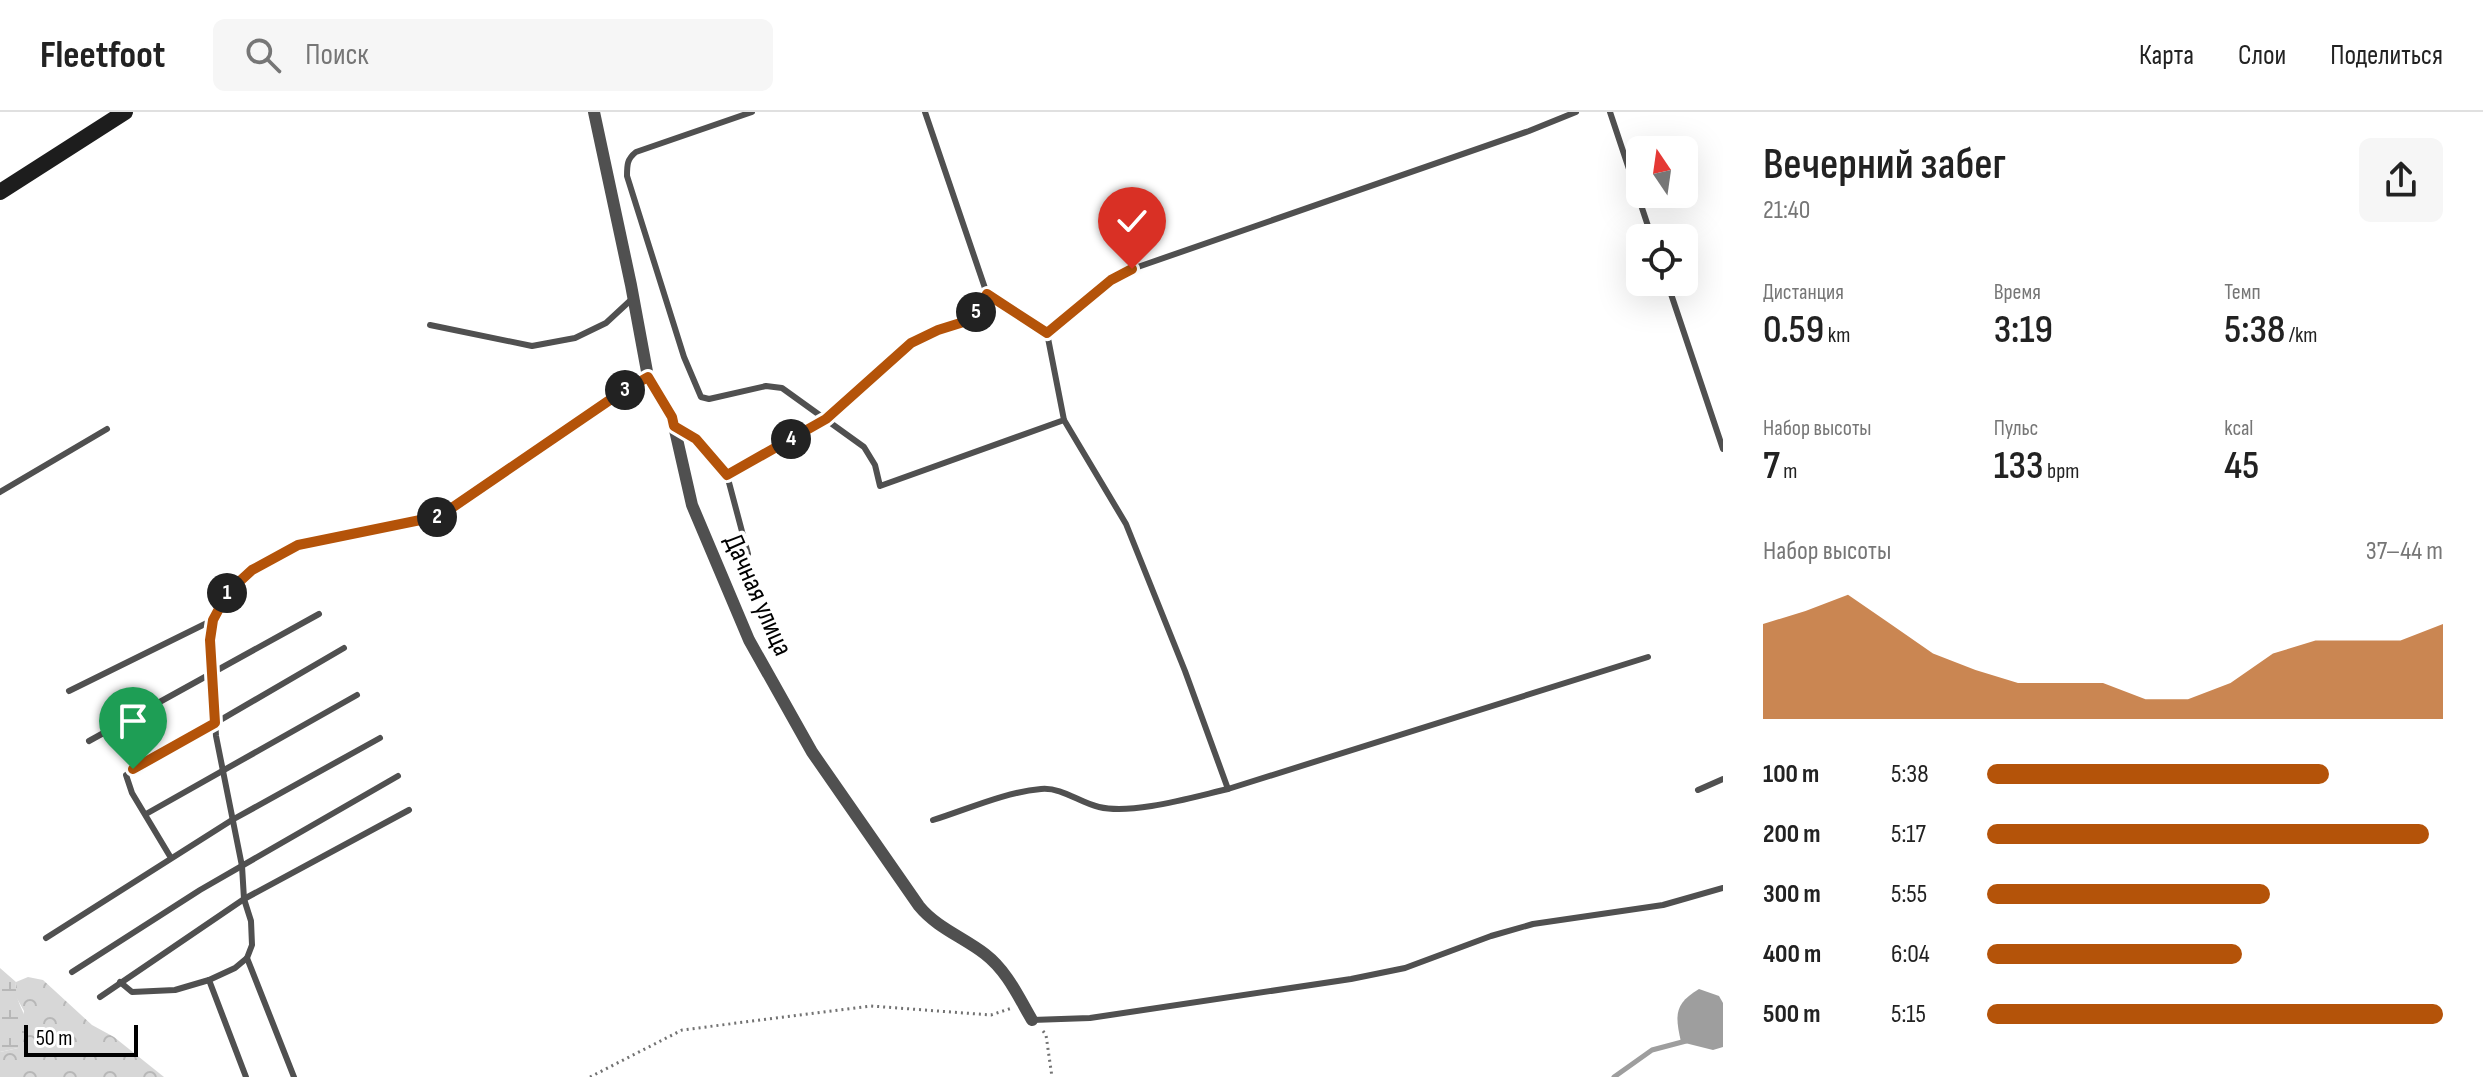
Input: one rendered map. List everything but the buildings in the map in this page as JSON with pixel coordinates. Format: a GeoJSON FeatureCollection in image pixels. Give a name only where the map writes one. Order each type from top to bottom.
{"type":"FeatureCollection","features":[{"type":"Feature","properties":{"kind":"street"},"geometry":{"type":"LineString","coordinates":[[0,192],[125,112]]}},
{"type":"Feature","properties":{"kind":"street","name":"Дачная улица"},"geometry":{"type":"LineString","coordinates":[[594,112],[648,377],[672,417],[692,505],[749,640],[812,752],[928,917],[994,962],[1006,975],[1032,1020]]}},
{"type":"Feature","properties":{"kind":"lane"},"geometry":{"type":"LineString","coordinates":[[752,112],[629,157],[627,176],[684,357],[701,397],[709,399],[766,386],[782,388],[864,447],[875,465],[880,486],[1064,420]]}},
{"type":"Feature","properties":{"kind":"lane"},"geometry":{"type":"LineString","coordinates":[[925,112],[987,294],[1047,333],[1064,420],[1122,516],[1185,671],[1228,789]]}},
{"type":"Feature","properties":{"kind":"lane"},"geometry":{"type":"LineString","coordinates":[[1047,333],[1111,280],[1132,269],[1576,112]]}},
{"type":"Feature","properties":{"kind":"lane"},"geometry":{"type":"LineString","coordinates":[[1610,112],[1647,224]]}},
{"type":"Feature","properties":{"kind":"lane"},"geometry":{"type":"LineString","coordinates":[[727,475],[826,419],[911,343],[970,320],[987,294]]}},
{"type":"Feature","properties":{"kind":"lane"},"geometry":{"type":"LineString","coordinates":[[1672,296],[1723,449]]}},
{"type":"Feature","properties":{"kind":"lane"},"geometry":{"type":"LineString","coordinates":[[430,325],[532,346],[575,338],[606,323],[633,298]]}},
{"type":"Feature","properties":{"kind":"lane"},"geometry":{"type":"LineString","coordinates":[[120,982],[132,992],[175,990],[235,968],[247,958],[252,945],[242,866],[215,723],[210,640],[213,620],[228,592],[252,570],[298,545],[440,516],[648,377]]}},
{"type":"Feature","properties":{"kind":"lane"},"geometry":{"type":"LineString","coordinates":[[674,426],[696,439],[727,475],[748,554]]}},
{"type":"Feature","properties":{"kind":"lane"},"geometry":{"type":"LineString","coordinates":[[0,492],[107,429]]}},
{"type":"Feature","properties":{"kind":"lane"},"geometry":{"type":"LineString","coordinates":[[89,741],[319,614]]}},
{"type":"Feature","properties":{"kind":"lane"},"geometry":{"type":"LineString","coordinates":[[69,691],[213,620]]}},
{"type":"Feature","properties":{"kind":"lane"},"geometry":{"type":"LineString","coordinates":[[171,858],[132,793],[126,775],[344,648]]}},
{"type":"Feature","properties":{"kind":"lane"},"geometry":{"type":"LineString","coordinates":[[933,820],[1003,797],[1043,788],[1100,808],[1142,807],[1228,789],[1648,657]]}},
{"type":"Feature","properties":{"kind":"lane"},"geometry":{"type":"LineString","coordinates":[[146,814],[357,695]]}},
{"type":"Feature","properties":{"kind":"lane"},"geometry":{"type":"LineString","coordinates":[[46,938],[232,820],[380,738]]}},
{"type":"Feature","properties":{"kind":"lane"},"geometry":{"type":"LineString","coordinates":[[72,972],[149,921],[398,776]]}},
{"type":"Feature","properties":{"kind":"lane"},"geometry":{"type":"LineString","coordinates":[[1698,790],[1723,779]]}},
{"type":"Feature","properties":{"kind":"lane"},"geometry":{"type":"LineString","coordinates":[[100,997],[244,899],[409,810]]}},
{"type":"Feature","properties":{"kind":"lane"},"geometry":{"type":"LineString","coordinates":[[1032,1020],[1090,1018],[1351,979],[1405,968],[1525,926],[1663,905],[1723,888]]}},
{"type":"Feature","properties":{"kind":"lane"},"geometry":{"type":"LineString","coordinates":[[247,958],[294,1077]]}},
{"type":"Feature","properties":{"kind":"lane"},"geometry":{"type":"LineString","coordinates":[[209,980],[246,1077]]}},
{"type":"Feature","properties":{"kind":"path"},"geometry":{"type":"LineString","coordinates":[[590,1077],[682,1030],[871,1006],[991,1015],[1023,1004]]}},
{"type":"Feature","properties":{"kind":"path"},"geometry":{"type":"LineString","coordinates":[[1032,1020],[1046,1035],[1052,1077]]}},
{"type":"Feature","properties":{"kind":"green space"},"geometry":{"type":"Polygon","coordinates":[[[0,968],[16,982],[27,1029],[18,1048],[0,1052],[0,968]]]}},
{"type":"Feature","properties":{"kind":"green space"},"geometry":{"type":"Polygon","coordinates":[[[28,977],[43,980],[92,1025],[114,1037],[164,1077],[0,1077],[0,1052],[18,1048],[24,1011],[15,995],[16,982],[28,977]]]}},
{"type":"Feature","properties":{"kind":"shaded area"},"geometry":{"type":"Polygon","coordinates":[[[1699,989],[1719,996],[1723,1003],[1723,1047],[1713,1050],[1681,1042],[1678,1011],[1685,1000],[1699,989]]]}},
{"type":"Feature","properties":{"kind":"waterway"},"geometry":{"type":"LineString","coordinates":[[1614,1077],[1652,1050],[1686,1041]]}},
{"type":"Feature","properties":{"kind":"route"},"geometry":{"type":"LineString","coordinates":[[133,769],[215,723],[210,640],[213,620],[228,592],[252,570],[298,545],[440,516],[648,377],[672,417],[674,426],[696,439],[727,475],[826,419],[911,343],[970,320],[987,294],[1047,333],[1111,280],[1132,269]]}}]}
